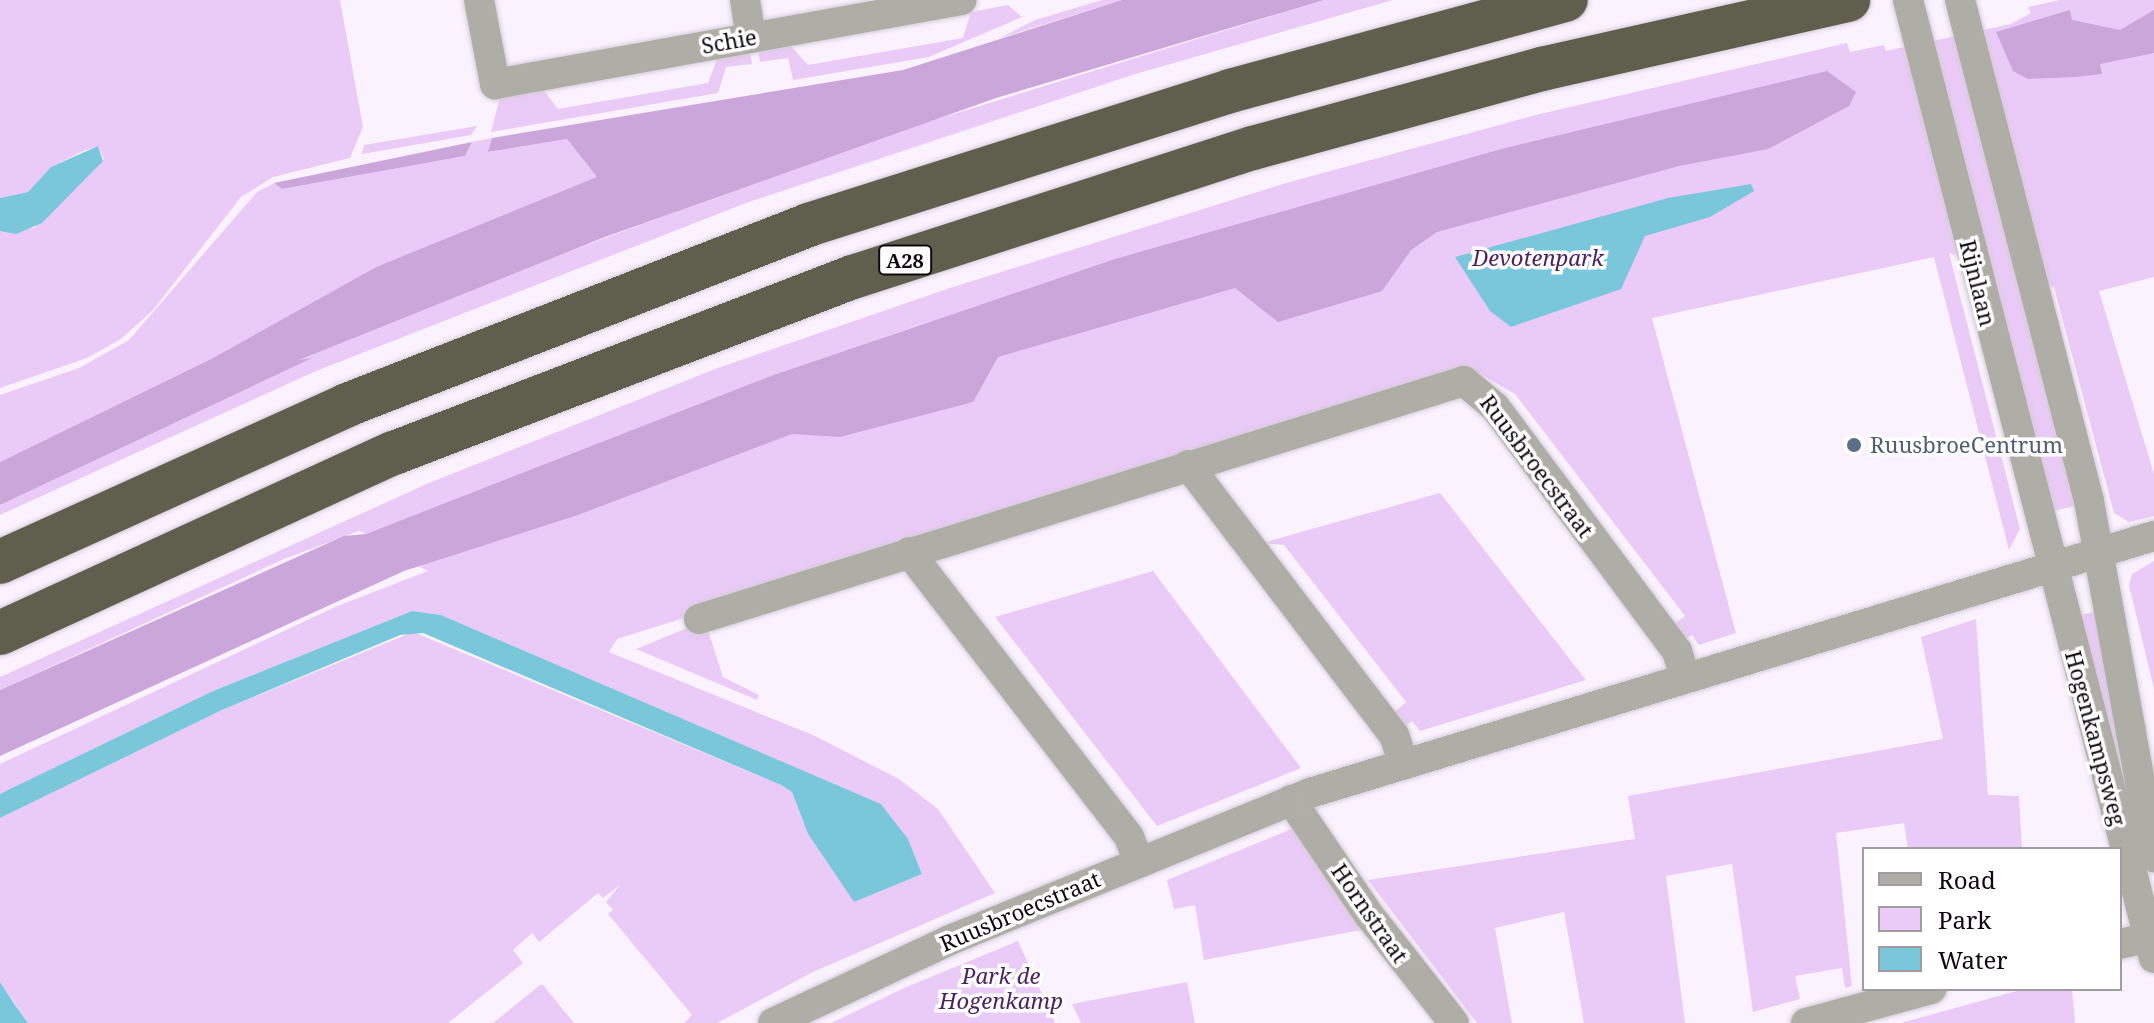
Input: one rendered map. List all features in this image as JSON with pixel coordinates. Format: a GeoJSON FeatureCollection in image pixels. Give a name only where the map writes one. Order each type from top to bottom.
{"type":"FeatureCollection","features":[{"type":"Feature","properties":{"kind":"highway"},"geometry":{"type":"LineString","coordinates":[[0,562],[347,405],[808,225],[1230,91],[1566,0]]}},
{"type":"Feature","properties":{"kind":"highway","name":"A28"},"geometry":{"type":"LineString","coordinates":[[0,633],[394,453],[853,277],[1253,148],[1542,69],[1848,0]]}},
{"type":"Feature","properties":{"kind":"street","name":"Schie"},"geometry":{"type":"LineString","coordinates":[[479,0],[495,84],[962,0]]}},
{"type":"Feature","properties":{"kind":"street"},"geometry":{"type":"LineString","coordinates":[[745,0],[751,37]]}},
{"type":"Feature","properties":{"kind":"street","name":"Rijnlaan"},"geometry":{"type":"LineString","coordinates":[[1908,0],[2051,565]]}},
{"type":"Feature","properties":{"kind":"street"},"geometry":{"type":"LineString","coordinates":[[1960,0],[2098,551]]}},
{"type":"Feature","properties":{"kind":"street","name":"Ruusbroecstraat"},"geometry":{"type":"LineString","coordinates":[[699,619],[1455,381],[1472,383],[1677,651],[1685,677]]}},
{"type":"Feature","properties":{"kind":"street"},"geometry":{"type":"LineString","coordinates":[[1188,465],[1394,735],[1404,764]]}},
{"type":"Feature","properties":{"kind":"street","name":"Ruusbroecstraat"},"geometry":{"type":"LineString","coordinates":[[773,1023],[890,966],[1291,800],[2154,536]]}},
{"type":"Feature","properties":{"kind":"street","name":"Hogenkampsweg"},"geometry":{"type":"LineString","coordinates":[[2098,551],[2154,857]]}},
{"type":"Feature","properties":{"kind":"street"},"geometry":{"type":"LineString","coordinates":[[909,552],[1129,837],[1139,862]]}},
{"type":"Feature","properties":{"kind":"street","name":"Hogenkampsweg"},"geometry":{"type":"LineString","coordinates":[[2051,565],[2120,847]]}},
{"type":"Feature","properties":{"kind":"street","name":"Hornstraat"},"geometry":{"type":"LineString","coordinates":[[1291,800],[1369,915],[1454,1023]]}},
{"type":"Feature","properties":{"kind":"street","name":"Hogenkampsweg"},"geometry":{"type":"LineString","coordinates":[[2122,854],[2144,944]]}},
{"type":"Feature","properties":{"kind":"street"},"geometry":{"type":"LineString","coordinates":[[1806,1023],[1924,991]]}},
{"type":"Feature","properties":{"kind":"green space"},"geometry":{"type":"Polygon","coordinates":[[[0,0],[340,0],[363,127],[350,158],[273,177],[241,197],[153,310],[121,339],[87,358],[0,388],[0,231],[34,228],[104,159],[98,146],[83,151],[51,167],[28,192],[0,198],[0,0]]]}},
{"type":"Feature","properties":{"kind":"green space"},"geometry":{"type":"Polygon","coordinates":[[[1102,0],[1122,0],[1000,38],[1035,20],[1102,0]]]}},
{"type":"Feature","properties":{"kind":"green space"},"geometry":{"type":"Polygon","coordinates":[[[1324,0],[1393,0],[1132,75],[746,203],[316,371],[0,515],[0,505],[308,359],[290,364],[469,289],[856,144],[1324,0]]]}},
{"type":"Feature","properties":{"kind":"green space","name":"Devotenpark"},"geometry":{"type":"Polygon","coordinates":[[[2060,0],[2154,0],[2154,277],[2099,291],[2154,474],[2154,516],[2129,522],[2114,513],[2054,287],[2020,276],[2080,505],[2049,512],[1983,265],[1949,253],[2020,529],[2009,550],[1934,257],[1652,318],[1736,633],[1699,645],[1692,635],[1681,642],[1669,628],[1685,616],[1515,394],[1473,370],[617,639],[609,652],[815,736],[899,779],[938,809],[995,893],[813,972],[717,1023],[684,1023],[692,1015],[608,914],[613,910],[606,902],[620,885],[603,898],[598,893],[539,942],[532,933],[513,950],[523,963],[448,1023],[28,1023],[0,982],[0,818],[222,710],[413,632],[781,785],[792,792],[808,834],[854,902],[922,874],[908,839],[881,804],[441,615],[412,611],[213,691],[0,794],[0,764],[335,607],[428,571],[370,541],[939,317],[366,534],[359,531],[284,559],[0,690],[0,677],[429,483],[715,369],[950,288],[1286,183],[1540,114],[1847,43],[1850,52],[1884,45],[1886,51],[2011,24],[2031,13],[2028,7],[2060,0]]]}},
{"type":"Feature","properties":{"kind":"green space"},"geometry":{"type":"Polygon","coordinates":[[[1008,5],[1022,17],[929,57],[793,80],[788,58],[760,62],[758,49],[789,44],[808,65],[963,38],[971,12],[1008,5]]]}},
{"type":"Feature","properties":{"kind":"green space"},"geometry":{"type":"Polygon","coordinates":[[[750,51],[752,64],[726,67],[718,93],[491,132],[500,97],[542,88],[558,109],[708,83],[718,57],[750,51]]]}},
{"type":"Feature","properties":{"kind":"green space"},"geometry":{"type":"Polygon","coordinates":[[[477,126],[471,135],[362,154],[364,145],[477,126]]]}},
{"type":"Feature","properties":{"kind":"green space"},"geometry":{"type":"Polygon","coordinates":[[[492,138],[489,152],[567,139],[598,178],[376,267],[211,359],[0,462],[0,395],[79,368],[129,340],[257,192],[274,183],[282,189],[465,156],[472,142],[492,138]]]}},
{"type":"Feature","properties":{"kind":"green space"},"geometry":{"type":"Polygon","coordinates":[[[1440,493],[1586,680],[1420,731],[1412,721],[1401,730],[1390,716],[1406,702],[1284,545],[1262,543],[1440,493]]]}},
{"type":"Feature","properties":{"kind":"green space"},"geometry":{"type":"Polygon","coordinates":[[[2154,561],[2154,689],[2129,585],[2132,574],[2154,561]]]}},
{"type":"Feature","properties":{"kind":"green space"},"geometry":{"type":"Polygon","coordinates":[[[1153,571],[1301,768],[1157,826],[995,617],[1153,571]]]}},
{"type":"Feature","properties":{"kind":"green space"},"geometry":{"type":"Polygon","coordinates":[[[2099,611],[2134,806],[2125,808],[2075,616],[2099,611]]]}},
{"type":"Feature","properties":{"kind":"green space"},"geometry":{"type":"Polygon","coordinates":[[[1976,619],[1988,795],[2019,796],[2022,847],[1908,847],[1904,823],[1836,833],[1852,986],[1845,988],[1842,968],[1795,976],[1800,999],[1753,1012],[1732,864],[1666,876],[1685,1023],[1584,1023],[1564,912],[1495,928],[1512,1023],[1477,1023],[1368,880],[1635,839],[1628,796],[1943,739],[1921,637],[1976,619]]]}},
{"type":"Feature","properties":{"kind":"green space"},"geometry":{"type":"Polygon","coordinates":[[[697,624],[707,627],[723,677],[759,695],[757,700],[636,649],[697,624]]]}},
{"type":"Feature","properties":{"kind":"green space"},"geometry":{"type":"Polygon","coordinates":[[[1294,828],[1366,929],[1204,960],[1195,905],[1174,909],[1167,880],[1294,828]]]}},
{"type":"Feature","properties":{"kind":"green space","name":"Park de Hogenkamp"},"geometry":{"type":"Polygon","coordinates":[[[1018,941],[1055,1023],[831,1023],[904,988],[1018,941]]]}},
{"type":"Feature","properties":{"kind":"green space"},"geometry":{"type":"Polygon","coordinates":[[[1187,982],[1195,1023],[1081,1023],[1072,1004],[1187,982]]]}},
{"type":"Feature","properties":{"kind":"green space"},"geometry":{"type":"Polygon","coordinates":[[[540,985],[574,1023],[493,1023],[540,985]]]}},
{"type":"Feature","properties":{"kind":"green space"},"geometry":{"type":"Polygon","coordinates":[[[2017,991],[2072,991],[2075,1023],[1901,1023],[2017,991]]]}},
{"type":"Feature","properties":{"kind":"shaded area"},"geometry":{"type":"Polygon","coordinates":[[[1122,0],[1324,0],[996,98],[605,237],[299,360],[312,358],[0,505],[0,462],[211,359],[376,267],[597,177],[567,139],[488,152],[492,138],[903,70],[1122,0]]]}},
{"type":"Feature","properties":{"kind":"shaded area"},"geometry":{"type":"Polygon","coordinates":[[[2070,10],[2072,20],[2120,30],[2154,10],[2154,53],[2100,64],[2102,74],[2028,79],[2013,71],[1996,32],[2070,10]]]}},
{"type":"Feature","properties":{"kind":"shaded area"},"geometry":{"type":"Polygon","coordinates":[[[1827,71],[1856,92],[1849,106],[1768,149],[1679,166],[1437,232],[1411,250],[1382,291],[1278,322],[1235,288],[998,357],[973,402],[840,437],[792,434],[575,516],[404,571],[0,756],[0,690],[344,536],[366,534],[771,376],[1115,259],[1505,148],[1827,71]]]}},
{"type":"Feature","properties":{"kind":"shaded area"},"geometry":{"type":"Polygon","coordinates":[[[472,142],[465,156],[282,189],[274,183],[472,142]]]}},
{"type":"Feature","properties":{"kind":"water"},"geometry":{"type":"Polygon","coordinates":[[[98,146],[103,161],[42,223],[16,234],[0,231],[0,198],[28,192],[51,167],[98,146]]]}},
{"type":"Feature","properties":{"kind":"water"},"geometry":{"type":"Polygon","coordinates":[[[1751,184],[1754,191],[1710,217],[1645,236],[1621,289],[1511,327],[1490,311],[1455,257],[1668,198],[1751,184]]]}},
{"type":"Feature","properties":{"kind":"water"},"geometry":{"type":"Polygon","coordinates":[[[412,611],[441,615],[881,804],[908,839],[922,874],[854,902],[808,834],[792,792],[781,785],[423,633],[400,635],[222,710],[0,818],[0,794],[213,691],[412,611]]]}},
{"type":"Feature","properties":{"kind":"water"},"geometry":{"type":"Polygon","coordinates":[[[0,982],[15,1005],[28,1023],[0,1023],[0,982]]]}},
{"type":"Feature","properties":{"kind":"place","name":"RuusbroeCentrum"},"geometry":{"type":"Point","coordinates":[1854,445]}}]}
